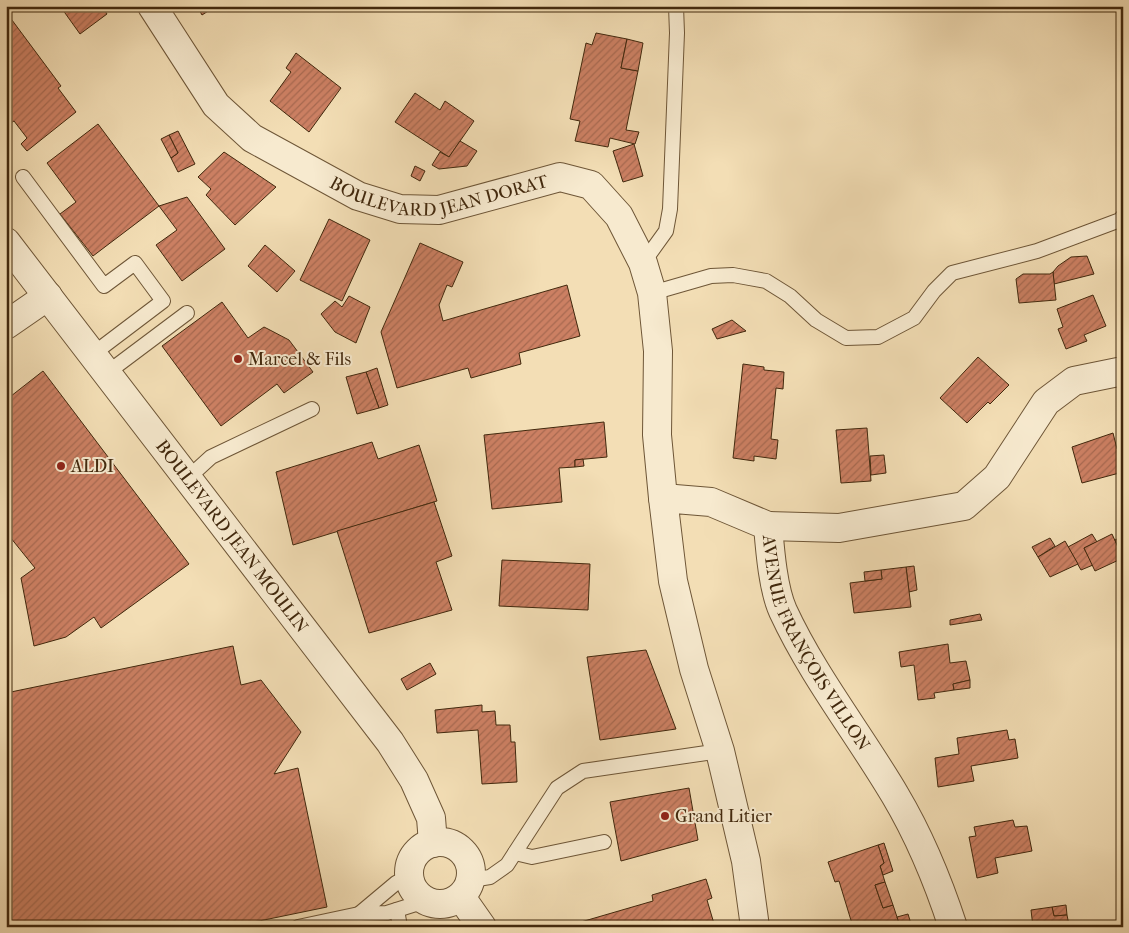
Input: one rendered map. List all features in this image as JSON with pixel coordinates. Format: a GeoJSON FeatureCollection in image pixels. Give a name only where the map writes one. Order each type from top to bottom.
{"type":"FeatureCollection","features":[{"type":"Feature","properties":{"kind":"street","name":"BOULEVARD JEAN DORAT"},"geometry":{"type":"LineString","coordinates":[[152,6],[216,104],[252,138],[358,196],[400,209],[439,210],[560,177],[591,185],[619,216],[643,264],[652,293],[658,351],[657,434],[663,498]]}},
{"type":"Feature","properties":{"kind":"street","name":"BOULEVARD JEAN MOULIN"},"geometry":{"type":"LineString","coordinates":[[6,242],[390,742],[414,780],[431,818],[433,842]]}},
{"type":"Feature","properties":{"kind":"street"},"geometry":{"type":"LineString","coordinates":[[6,324],[48,296]]}},
{"type":"Feature","properties":{"kind":"street"},"geometry":{"type":"LineString","coordinates":[[768,526],[839,528],[964,506],[997,477],[1046,402],[1074,381],[1123,371]]}},
{"type":"Feature","properties":{"kind":"street"},"geometry":{"type":"LineString","coordinates":[[663,498],[673,581],[694,669],[720,751],[746,861],[755,927]]}},
{"type":"Feature","properties":{"kind":"street","name":"AVENUE FRANÇOIS VILLON"},"geometry":{"type":"LineString","coordinates":[[663,498],[711,502],[768,526],[770,556],[782,610],[816,670],[896,797],[935,874],[953,927]]}},
{"type":"Feature","properties":{"kind":"street"},"geometry":{"type":"LineString","coordinates":[[466,888],[443,904],[425,901],[415,893],[410,882],[409,869],[413,857],[422,848],[433,842],[444,842],[462,851],[468,859],[466,888],[482,927]]}},
{"type":"Feature","properties":{"kind":"lane"},"geometry":{"type":"LineString","coordinates":[[643,264],[666,231],[670,209],[678,33],[676,6]]}},
{"type":"Feature","properties":{"kind":"lane"},"geometry":{"type":"LineString","coordinates":[[23,177],[104,286],[135,263],[163,302],[100,364]]}},
{"type":"Feature","properties":{"kind":"lane"},"geometry":{"type":"LineString","coordinates":[[652,293],[711,276],[733,275],[766,282],[790,296],[816,320],[846,338],[878,337],[914,318],[934,291],[952,272],[1037,251],[1120,220],[1123,216]]}},
{"type":"Feature","properties":{"kind":"lane"},"geometry":{"type":"LineString","coordinates":[[100,364],[150,340],[187,313]]}},
{"type":"Feature","properties":{"kind":"lane"},"geometry":{"type":"LineString","coordinates":[[188,478],[211,457],[312,409]]}},
{"type":"Feature","properties":{"kind":"lane"},"geometry":{"type":"LineString","coordinates":[[466,888],[490,877],[507,865],[557,788],[583,771],[720,751]]}},
{"type":"Feature","properties":{"kind":"lane"},"geometry":{"type":"LineString","coordinates":[[515,853],[532,856],[604,842]]}},
{"type":"Feature","properties":{"kind":"lane"},"geometry":{"type":"LineString","coordinates":[[359,914],[396,883],[410,876]]}},
{"type":"Feature","properties":{"kind":"lane"},"geometry":{"type":"LineString","coordinates":[[298,927],[359,914],[397,910],[425,901]]}},
{"type":"Feature","properties":{"kind":"lane"},"geometry":{"type":"LineString","coordinates":[[397,910],[400,927]]}},
{"type":"Feature","properties":{"kind":"building"},"geometry":{"type":"Polygon","coordinates":[[[60,6],[102,6],[107,14],[80,34],[60,6]]]}},
{"type":"Feature","properties":{"kind":"building"},"geometry":{"type":"Polygon","coordinates":[[[197,6],[216,6],[202,15],[197,6]]]}},
{"type":"Feature","properties":{"kind":"building"},"geometry":{"type":"Polygon","coordinates":[[[6,12],[61,86],[58,88],[76,112],[27,151],[21,144],[27,138],[14,121],[6,126],[6,12]]]}},
{"type":"Feature","properties":{"kind":"building"},"geometry":{"type":"Polygon","coordinates":[[[596,33],[627,39],[621,68],[638,71],[626,130],[639,132],[635,144],[610,138],[608,147],[575,141],[580,121],[570,119],[586,43],[592,45],[596,33]]]}},
{"type":"Feature","properties":{"kind":"building"},"geometry":{"type":"Polygon","coordinates":[[[627,39],[643,43],[638,71],[621,68],[627,39]]]}},
{"type":"Feature","properties":{"kind":"building"},"geometry":{"type":"Polygon","coordinates":[[[296,53],[341,88],[309,132],[270,101],[291,72],[286,68],[296,53]]]}},
{"type":"Feature","properties":{"kind":"building"},"geometry":{"type":"Polygon","coordinates":[[[415,93],[440,110],[445,101],[474,121],[449,157],[395,122],[415,93]]]}},
{"type":"Feature","properties":{"kind":"building"},"geometry":{"type":"Polygon","coordinates":[[[98,124],[159,206],[93,256],[60,214],[76,202],[47,163],[98,124]]]}},
{"type":"Feature","properties":{"kind":"building"},"geometry":{"type":"Polygon","coordinates":[[[178,131],[195,164],[178,172],[171,158],[178,153],[169,135],[178,131]]]}},
{"type":"Feature","properties":{"kind":"building"},"geometry":{"type":"Polygon","coordinates":[[[169,135],[178,153],[171,158],[161,139],[169,135]]]}},
{"type":"Feature","properties":{"kind":"building"},"geometry":{"type":"Polygon","coordinates":[[[460,141],[477,151],[467,166],[439,169],[432,165],[440,152],[449,157],[460,141]]]}},
{"type":"Feature","properties":{"kind":"building"},"geometry":{"type":"Polygon","coordinates":[[[634,144],[643,176],[623,182],[613,151],[634,144]]]}},
{"type":"Feature","properties":{"kind":"building"},"geometry":{"type":"Polygon","coordinates":[[[224,152],[276,187],[235,225],[206,195],[211,189],[198,177],[224,152]]]}},
{"type":"Feature","properties":{"kind":"building"},"geometry":{"type":"Polygon","coordinates":[[[415,166],[425,171],[420,181],[411,176],[415,166]]]}},
{"type":"Feature","properties":{"kind":"building"},"geometry":{"type":"Polygon","coordinates":[[[187,197],[225,249],[182,281],[156,245],[177,230],[159,206],[187,197]]]}},
{"type":"Feature","properties":{"kind":"building"},"geometry":{"type":"Polygon","coordinates":[[[329,219],[370,240],[342,301],[300,280],[329,219]]]}},
{"type":"Feature","properties":{"kind":"building"},"geometry":{"type":"Polygon","coordinates":[[[420,243],[463,262],[452,287],[447,285],[439,305],[443,321],[567,285],[580,336],[519,353],[521,364],[471,378],[468,368],[397,388],[381,332],[420,243]]]}},
{"type":"Feature","properties":{"kind":"building"},"geometry":{"type":"Polygon","coordinates":[[[265,245],[295,271],[277,292],[248,266],[265,245]]]}},
{"type":"Feature","properties":{"kind":"building"},"geometry":{"type":"Polygon","coordinates":[[[1087,256],[1094,274],[1054,284],[1053,272],[1058,266],[1071,257],[1087,256]]]}},
{"type":"Feature","properties":{"kind":"building"},"geometry":{"type":"Polygon","coordinates":[[[1053,272],[1056,300],[1019,303],[1016,279],[1023,274],[1050,274],[1053,272]]]}},
{"type":"Feature","properties":{"kind":"building"},"geometry":{"type":"Polygon","coordinates":[[[1093,295],[1106,326],[1084,335],[1087,341],[1066,349],[1058,329],[1063,327],[1057,309],[1093,295]]]}},
{"type":"Feature","properties":{"kind":"building"},"geometry":{"type":"Polygon","coordinates":[[[349,296],[370,307],[356,343],[335,332],[321,314],[335,301],[342,307],[349,296]]]}},
{"type":"Feature","properties":{"kind":"building","name":"Marcel & Fils"},"geometry":{"type":"Polygon","coordinates":[[[222,302],[248,338],[264,327],[268,329],[289,340],[313,372],[284,393],[277,384],[221,426],[162,346],[222,302]]]}},
{"type":"Feature","properties":{"kind":"building"},"geometry":{"type":"Polygon","coordinates":[[[732,320],[746,331],[717,339],[712,329],[732,320]]]}},
{"type":"Feature","properties":{"kind":"building"},"geometry":{"type":"Polygon","coordinates":[[[978,357],[1009,385],[967,423],[940,398],[978,357]]]}},
{"type":"Feature","properties":{"kind":"building"},"geometry":{"type":"Polygon","coordinates":[[[743,364],[764,367],[764,370],[784,372],[783,389],[776,388],[771,439],[778,440],[776,459],[754,456],[754,461],[733,458],[743,364]]]}},
{"type":"Feature","properties":{"kind":"building"},"geometry":{"type":"Polygon","coordinates":[[[377,368],[388,405],[379,408],[366,372],[377,368]]]}},
{"type":"Feature","properties":{"kind":"building","name":"ALDI"},"geometry":{"type":"Polygon","coordinates":[[[43,371],[189,564],[101,628],[94,617],[66,637],[34,646],[21,578],[35,568],[6,532],[6,400],[43,371]]]}},
{"type":"Feature","properties":{"kind":"building"},"geometry":{"type":"Polygon","coordinates":[[[366,372],[379,408],[357,414],[346,377],[366,372]]]}},
{"type":"Feature","properties":{"kind":"building"},"geometry":{"type":"Polygon","coordinates":[[[604,422],[607,457],[575,460],[575,467],[559,468],[562,502],[492,509],[484,435],[604,422]]]}},
{"type":"Feature","properties":{"kind":"building"},"geometry":{"type":"Polygon","coordinates":[[[867,428],[871,481],[841,483],[836,430],[867,428]]]}},
{"type":"Feature","properties":{"kind":"building"},"geometry":{"type":"Polygon","coordinates":[[[1113,433],[1117,449],[1123,448],[1123,472],[1082,483],[1072,447],[1113,433]]]}},
{"type":"Feature","properties":{"kind":"building"},"geometry":{"type":"Polygon","coordinates":[[[372,442],[378,459],[419,445],[437,501],[293,545],[276,472],[372,442]]]}},
{"type":"Feature","properties":{"kind":"building"},"geometry":{"type":"Polygon","coordinates":[[[884,455],[886,473],[871,475],[870,456],[884,455]]]}},
{"type":"Feature","properties":{"kind":"building"},"geometry":{"type":"Polygon","coordinates":[[[583,459],[584,466],[575,467],[575,460],[583,459]]]}},
{"type":"Feature","properties":{"kind":"building"},"geometry":{"type":"Polygon","coordinates":[[[434,502],[452,556],[436,562],[452,610],[369,633],[337,531],[434,502]]]}},
{"type":"Feature","properties":{"kind":"building"},"geometry":{"type":"Polygon","coordinates":[[[1092,534],[1097,542],[1084,548],[1093,565],[1081,570],[1068,547],[1092,534]]]}},
{"type":"Feature","properties":{"kind":"building"},"geometry":{"type":"Polygon","coordinates":[[[1112,534],[1123,558],[1095,571],[1084,548],[1112,534]]]}},
{"type":"Feature","properties":{"kind":"building"},"geometry":{"type":"Polygon","coordinates":[[[1123,536],[1123,545],[1118,547],[1115,540],[1123,536]]]}},
{"type":"Feature","properties":{"kind":"building"},"geometry":{"type":"Polygon","coordinates":[[[1050,538],[1055,546],[1038,557],[1032,547],[1050,538]]]}},
{"type":"Feature","properties":{"kind":"building"},"geometry":{"type":"Polygon","coordinates":[[[1065,541],[1078,564],[1050,577],[1038,557],[1065,541]]]}},
{"type":"Feature","properties":{"kind":"building"},"geometry":{"type":"Polygon","coordinates":[[[502,560],[590,564],[588,610],[499,606],[502,560]]]}},
{"type":"Feature","properties":{"kind":"building"},"geometry":{"type":"Polygon","coordinates":[[[914,566],[917,590],[909,592],[906,567],[914,566]]]}},
{"type":"Feature","properties":{"kind":"building"},"geometry":{"type":"Polygon","coordinates":[[[906,567],[911,607],[854,613],[850,583],[882,579],[881,570],[906,567]]]}},
{"type":"Feature","properties":{"kind":"building"},"geometry":{"type":"Polygon","coordinates":[[[881,570],[882,579],[865,581],[864,572],[881,570]]]}},
{"type":"Feature","properties":{"kind":"building"},"geometry":{"type":"Polygon","coordinates":[[[980,614],[982,620],[950,625],[950,620],[980,614]]]}},
{"type":"Feature","properties":{"kind":"building"},"geometry":{"type":"Polygon","coordinates":[[[948,644],[950,663],[966,661],[970,680],[953,684],[954,690],[934,693],[935,698],[918,700],[914,665],[901,667],[899,652],[948,644]]]}},
{"type":"Feature","properties":{"kind":"building"},"geometry":{"type":"Polygon","coordinates":[[[233,646],[241,685],[261,680],[301,732],[274,774],[298,768],[327,907],[230,927],[6,927],[6,693],[233,646]]]}},
{"type":"Feature","properties":{"kind":"building"},"geometry":{"type":"Polygon","coordinates":[[[646,650],[676,729],[600,740],[587,657],[646,650]]]}},
{"type":"Feature","properties":{"kind":"building"},"geometry":{"type":"Polygon","coordinates":[[[430,663],[436,674],[407,690],[401,679],[430,663]]]}},
{"type":"Feature","properties":{"kind":"building"},"geometry":{"type":"Polygon","coordinates":[[[970,680],[970,688],[954,690],[953,684],[970,680]]]}},
{"type":"Feature","properties":{"kind":"building"},"geometry":{"type":"Polygon","coordinates":[[[482,705],[482,712],[495,711],[496,725],[510,725],[511,742],[515,742],[517,782],[482,784],[478,730],[437,733],[435,710],[482,705]]]}},
{"type":"Feature","properties":{"kind":"building"},"geometry":{"type":"Polygon","coordinates":[[[1007,730],[1009,740],[1015,739],[1018,758],[971,766],[974,781],[938,787],[935,758],[959,754],[957,738],[1007,730]]]}},
{"type":"Feature","properties":{"kind":"building"},"geometry":{"type":"Polygon","coordinates":[[[689,788],[698,840],[621,861],[610,802],[689,788]]]}},
{"type":"Feature","properties":{"kind":"building"},"geometry":{"type":"Polygon","coordinates":[[[1013,820],[1015,827],[1027,826],[1032,851],[995,858],[998,873],[977,878],[969,837],[976,836],[974,827],[1013,820]]]}},
{"type":"Feature","properties":{"kind":"building"},"geometry":{"type":"Polygon","coordinates":[[[884,843],[893,871],[883,875],[880,866],[884,863],[878,845],[884,843]]]}},
{"type":"Feature","properties":{"kind":"building"},"geometry":{"type":"Polygon","coordinates":[[[878,845],[884,863],[880,866],[885,882],[875,885],[883,908],[893,905],[900,926],[904,927],[853,927],[839,881],[835,882],[828,862],[878,845]]]}},
{"type":"Feature","properties":{"kind":"building"},"geometry":{"type":"Polygon","coordinates":[[[706,879],[712,898],[707,900],[715,927],[575,927],[574,924],[653,901],[652,895],[706,879]]]}},
{"type":"Feature","properties":{"kind":"building"},"geometry":{"type":"Polygon","coordinates":[[[885,882],[893,905],[883,908],[875,885],[885,882]]]}},
{"type":"Feature","properties":{"kind":"building"},"geometry":{"type":"Polygon","coordinates":[[[1066,905],[1067,915],[1054,916],[1052,907],[1066,905]]]}},
{"type":"Feature","properties":{"kind":"building"},"geometry":{"type":"Polygon","coordinates":[[[1052,907],[1054,916],[1067,915],[1069,925],[1084,923],[1084,927],[1033,927],[1031,910],[1052,907]]]}},
{"type":"Feature","properties":{"kind":"building"},"geometry":{"type":"Polygon","coordinates":[[[908,914],[912,927],[900,926],[897,917],[908,914]]]}},
{"type":"Feature","properties":{"kind":"place","name":"Marcel & Fils"},"geometry":{"type":"Point","coordinates":[238,359]}},
{"type":"Feature","properties":{"kind":"place","name":"ALDI"},"geometry":{"type":"Point","coordinates":[61,466]}},
{"type":"Feature","properties":{"kind":"place","name":"Grand Litier"},"geometry":{"type":"Point","coordinates":[665,816]}}]}
